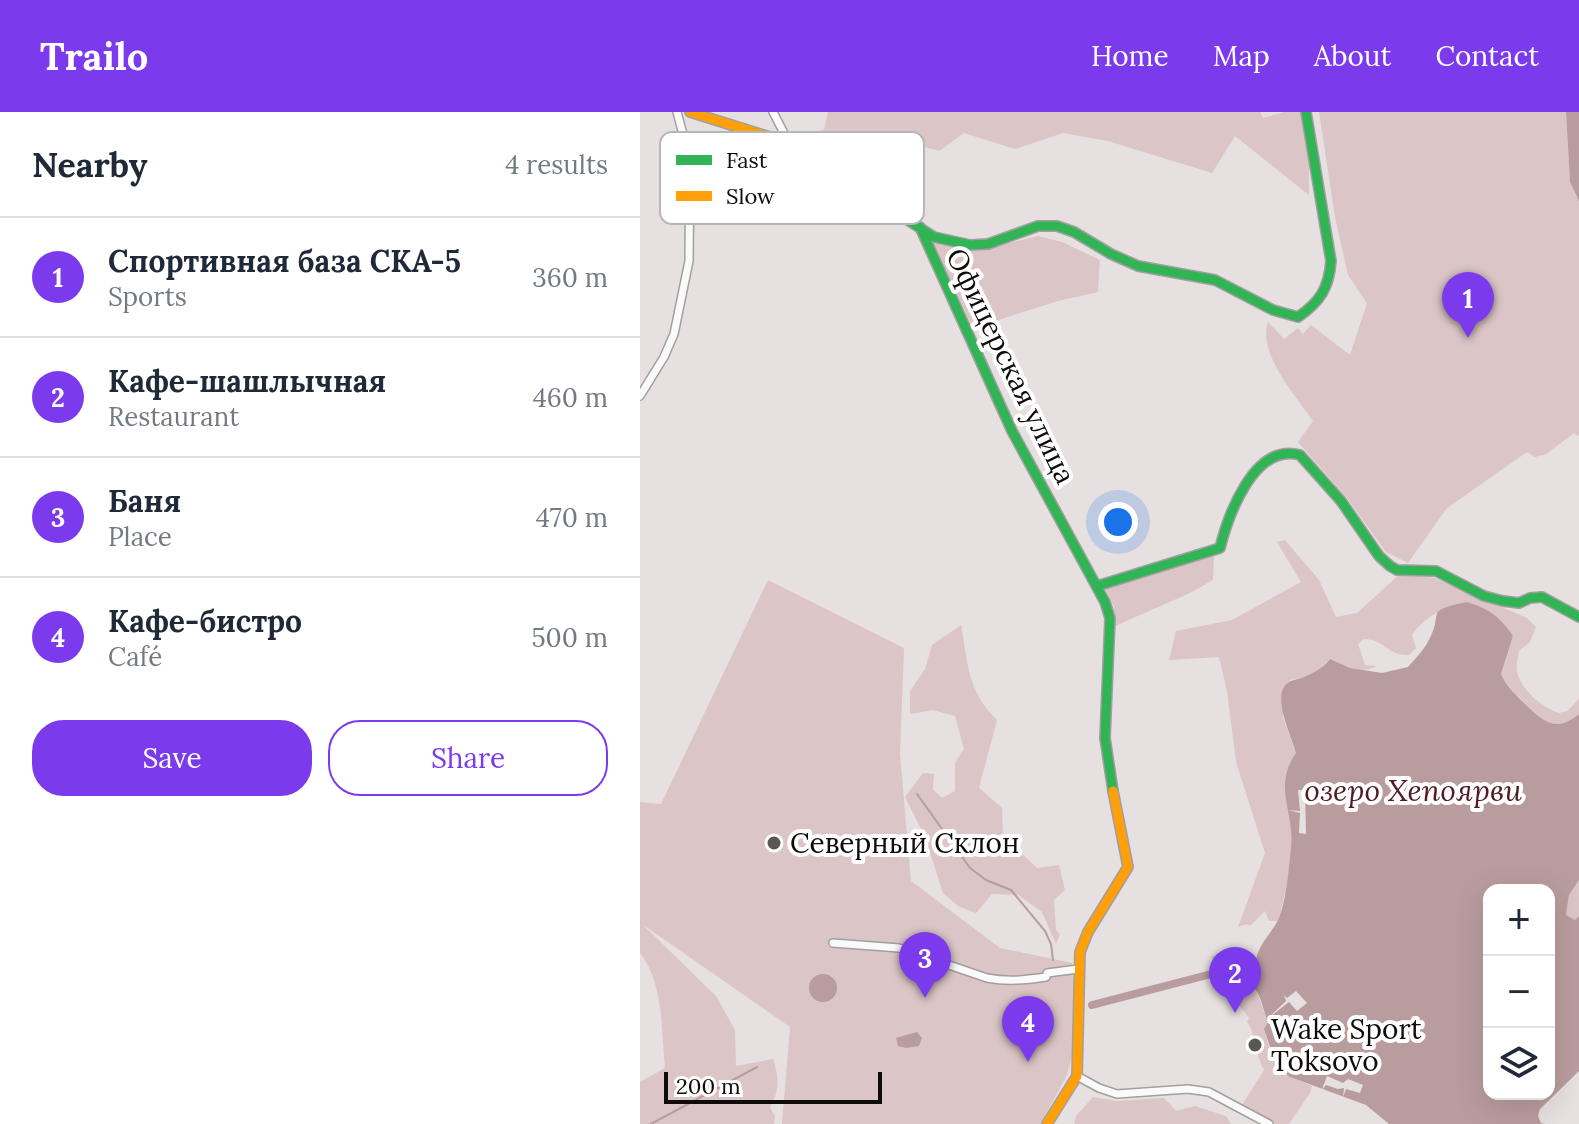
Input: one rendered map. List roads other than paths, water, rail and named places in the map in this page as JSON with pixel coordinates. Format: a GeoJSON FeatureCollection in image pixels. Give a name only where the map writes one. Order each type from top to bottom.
{"type":"FeatureCollection","features":[{"type":"Feature","properties":{"kind":"street"},"geometry":{"type":"LineString","coordinates":[[677,112],[682,132]]}},
{"type":"Feature","properties":{"kind":"street"},"geometry":{"type":"LineString","coordinates":[[690,112],[754,132]]}},
{"type":"Feature","properties":{"kind":"street"},"geometry":{"type":"LineString","coordinates":[[773,112],[783,132]]}},
{"type":"Feature","properties":{"kind":"street"},"geometry":{"type":"LineString","coordinates":[[915,224],[934,237],[970,245],[988,244],[1038,226],[1057,226],[1138,266],[1215,280],[1273,310],[1298,317],[1321,301],[1332,268],[1318,192],[1311,126],[1306,112]]}},
{"type":"Feature","properties":{"kind":"street"},"geometry":{"type":"LineString","coordinates":[[640,396],[674,334],[689,261],[689,224]]}},
{"type":"Feature","properties":{"kind":"street","name":"Офицерская улица"},"geometry":{"type":"LineString","coordinates":[[920,227],[1012,431],[1097,586],[1110,618],[1105,738],[1128,867],[1088,932],[1080,952],[1077,1076]]}},
{"type":"Feature","properties":{"kind":"street"},"geometry":{"type":"LineString","coordinates":[[1097,586],[1220,548],[1241,488],[1251,476],[1282,453],[1291,451],[1300,455],[1341,501],[1379,556],[1390,566],[1397,570],[1436,571],[1484,596],[1503,601],[1519,603],[1542,597],[1579,617]]}},
{"type":"Feature","properties":{"kind":"street"},"geometry":{"type":"LineString","coordinates":[[833,943],[899,948],[1002,981],[1046,977],[1047,973],[1062,970],[1078,973]]}},
{"type":"Feature","properties":{"kind":"street"},"geometry":{"type":"LineString","coordinates":[[1047,1124],[1077,1076],[1117,1094],[1188,1089],[1209,1092],[1269,1124]]}},
{"type":"Feature","properties":{"kind":"water"},"geometry":{"type":"Polygon","coordinates":[[[1566,112],[1579,112],[1579,201],[1570,182],[1566,112]]]}},
{"type":"Feature","properties":{"kind":"water","name":"озеро Хепоярви"},"geometry":{"type":"Polygon","coordinates":[[[1466,602],[1493,614],[1508,629],[1513,636],[1501,674],[1512,690],[1541,718],[1562,724],[1579,714],[1579,880],[1569,895],[1566,915],[1575,920],[1579,916],[1579,1071],[1555,1094],[1555,884],[1483,884],[1483,1100],[1549,1100],[1538,1116],[1545,1124],[1389,1124],[1366,1105],[1290,1077],[1276,1065],[1264,1029],[1268,1022],[1256,991],[1248,983],[1219,972],[1244,967],[1252,969],[1283,905],[1291,848],[1285,788],[1289,765],[1296,753],[1281,702],[1286,684],[1314,672],[1330,659],[1350,668],[1382,673],[1408,667],[1427,644],[1437,614],[1444,608],[1466,602]]]}},
{"type":"Feature","properties":{"kind":"water"},"geometry":{"type":"Polygon","coordinates":[[[823,974],[833,978],[837,988],[833,998],[823,1002],[813,998],[809,988],[813,978],[823,974]]]}},
{"type":"Feature","properties":{"kind":"water"},"geometry":{"type":"Polygon","coordinates":[[[917,1032],[922,1038],[919,1046],[898,1046],[896,1038],[917,1032]]]}},
{"type":"Feature","properties":{"kind":"waterway"},"geometry":{"type":"LineString","coordinates":[[917,794],[970,868],[986,880],[1011,890],[1045,931],[1053,960]]}},
{"type":"Feature","properties":{"kind":"waterway"},"geometry":{"type":"LineString","coordinates":[[1092,1005],[1219,972]]}},
{"type":"Feature","properties":{"kind":"waterway"},"geometry":{"type":"LineString","coordinates":[[651,1124],[757,1067]]}},
{"type":"Feature","properties":{"kind":"place","name":"Спортивная база СКА-5"},"geometry":{"type":"Point","coordinates":[1468,338]}},
{"type":"Feature","properties":{"kind":"place","name":"Северный Склон"},"geometry":{"type":"Point","coordinates":[774,843]}},
{"type":"Feature","properties":{"kind":"place","name":"Баня"},"geometry":{"type":"Point","coordinates":[925,998]}},
{"type":"Feature","properties":{"kind":"place","name":"Кафе-шашлычная"},"geometry":{"type":"Point","coordinates":[1235,1013]}},
{"type":"Feature","properties":{"kind":"place","name":"Wake Sport Toksovo"},"geometry":{"type":"Point","coordinates":[1255,1045]}},
{"type":"Feature","properties":{"kind":"place","name":"Кафе-бистро"},"geometry":{"type":"Point","coordinates":[1028,1062]}}]}
